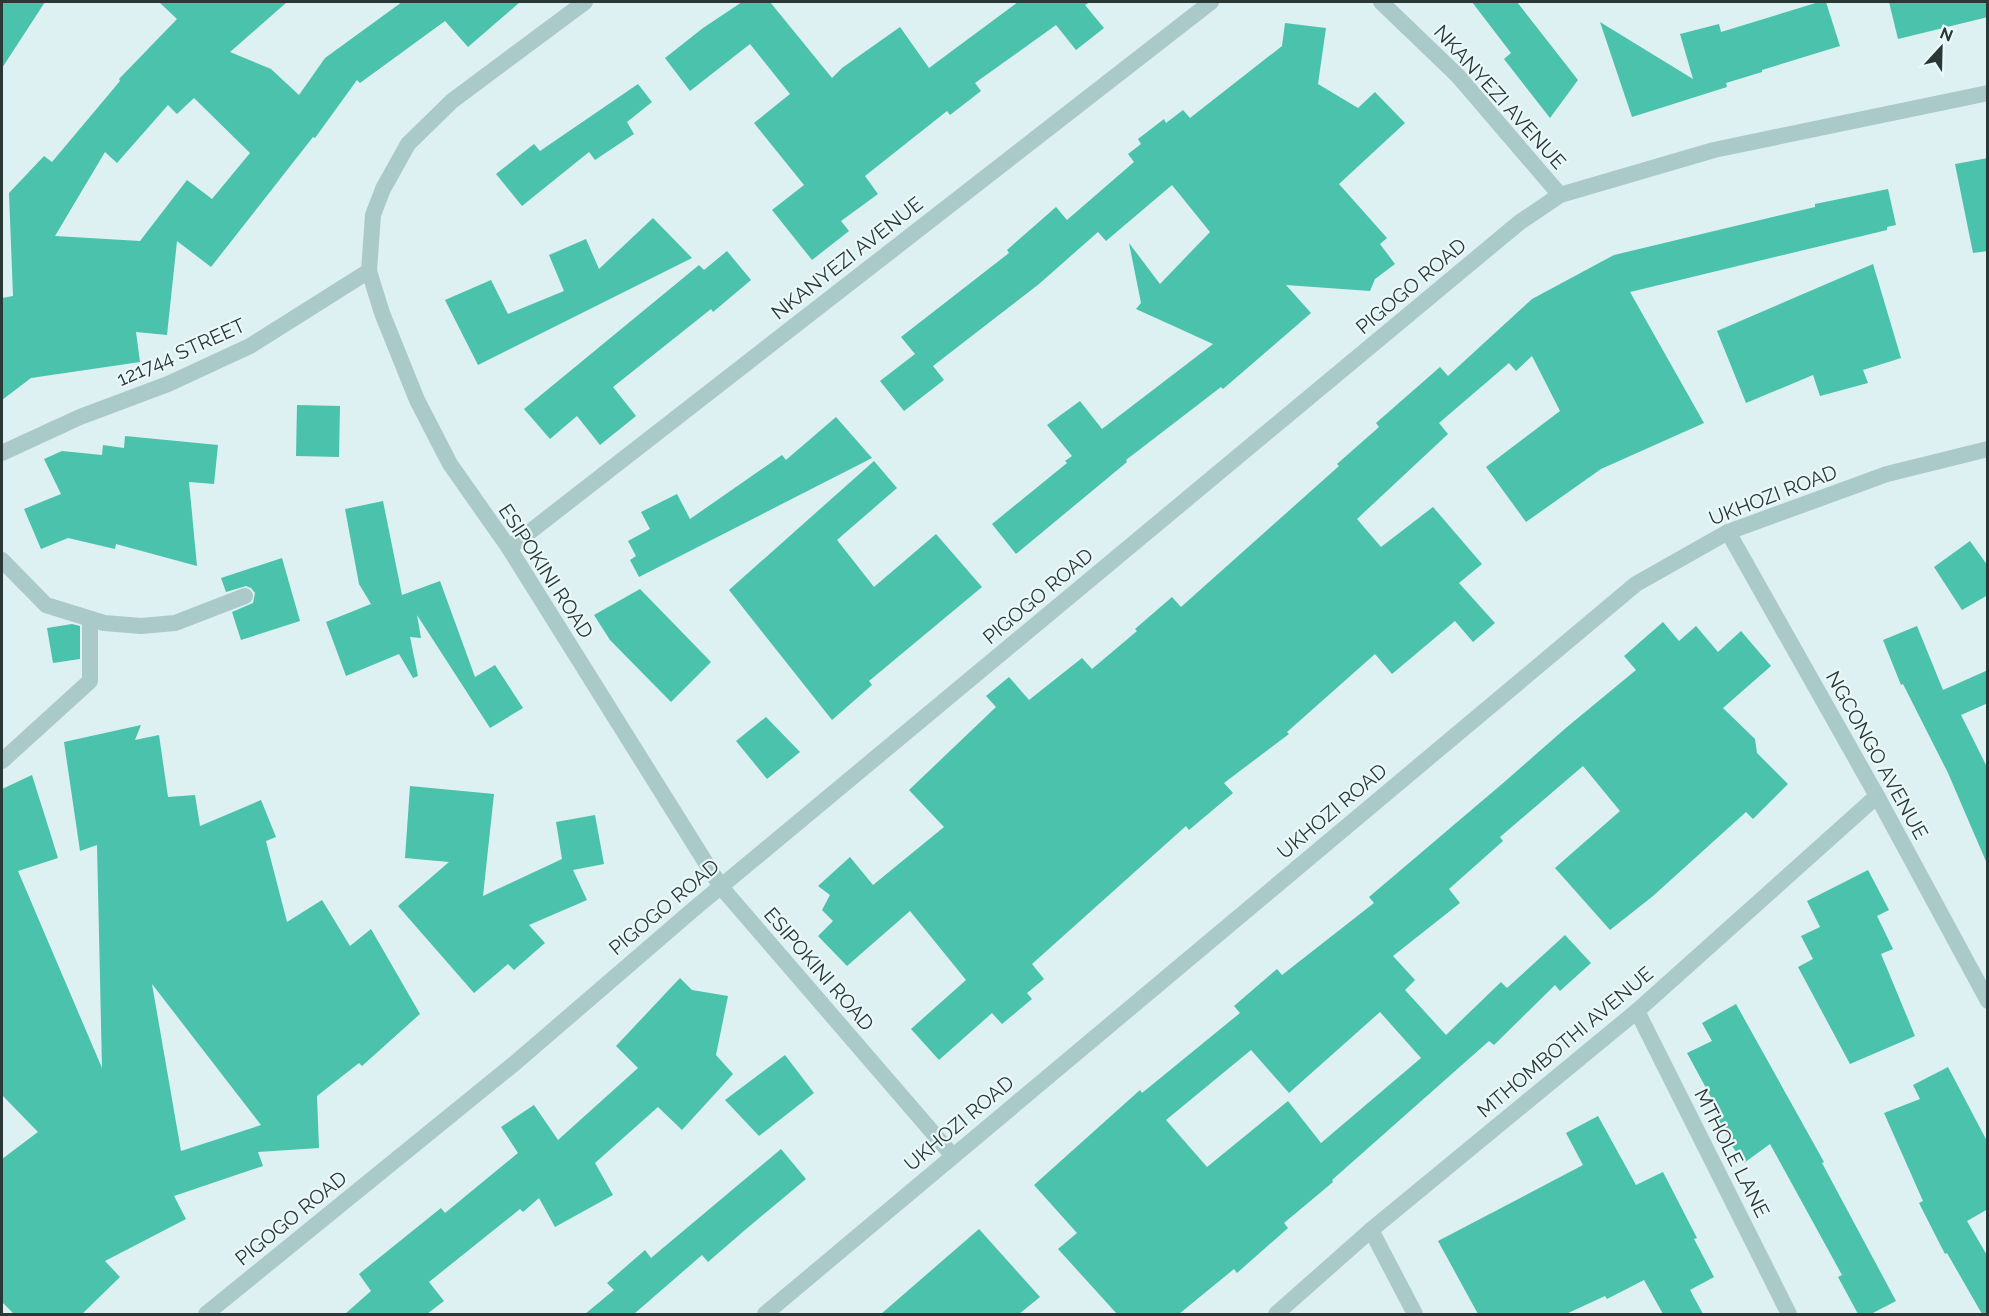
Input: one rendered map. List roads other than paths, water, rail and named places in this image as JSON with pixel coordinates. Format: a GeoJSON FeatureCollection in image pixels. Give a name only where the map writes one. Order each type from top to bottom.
{"type":"FeatureCollection","features":[{"type":"Feature","properties":{"kind":"street","name":"ESIPOKINI ROAD"},"geometry":{"type":"LineString","coordinates":[[585,2],[452,101],[408,144],[382,189],[374,215],[369,270],[382,313],[417,400],[450,464],[509,548],[721,887],[953,1156]]}},
{"type":"Feature","properties":{"kind":"street","name":"NKANYEZI AVENUE"},"geometry":{"type":"LineString","coordinates":[[509,548],[1211,2]]}},
{"type":"Feature","properties":{"kind":"street","name":"NKANYEZI AVENUE"},"geometry":{"type":"LineString","coordinates":[[1382,2],[1458,76],[1560,195]]}},
{"type":"Feature","properties":{"kind":"street","name":"PIGOGO ROAD"},"geometry":{"type":"LineString","coordinates":[[206,1314],[515,1063],[721,887],[1511,230],[1560,195],[1714,150],[1988,93]]}},
{"type":"Feature","properties":{"kind":"street","name":"121744 STREET"},"geometry":{"type":"LineString","coordinates":[[2,453],[80,417],[168,384],[250,346],[369,270]]}},
{"type":"Feature","properties":{"kind":"street","name":"UKHOZI ROAD"},"geometry":{"type":"LineString","coordinates":[[765,1314],[1636,584],[1728,532],[1887,474],[1988,449]]}},
{"type":"Feature","properties":{"kind":"street","name":"NGCONGO AVENUE"},"geometry":{"type":"LineString","coordinates":[[1728,532],[1877,796],[1988,1000]]}},
{"type":"Feature","properties":{"kind":"street"},"geometry":{"type":"LineString","coordinates":[[2,560],[46,605],[104,623],[141,626],[175,623],[245,596]]}},
{"type":"Feature","properties":{"kind":"street"},"geometry":{"type":"LineString","coordinates":[[2,761],[90,681],[90,619]]}},
{"type":"Feature","properties":{"kind":"street","name":"MTHOMBOTHI AVENUE"},"geometry":{"type":"LineString","coordinates":[[1276,1314],[1371,1230],[1637,1011],[1877,796]]}},
{"type":"Feature","properties":{"kind":"street","name":"MTHOLE LANE"},"geometry":{"type":"LineString","coordinates":[[1637,1011],[1789,1314]]}},
{"type":"Feature","properties":{"kind":"street"},"geometry":{"type":"LineString","coordinates":[[1371,1230],[1415,1314]]}}]}
